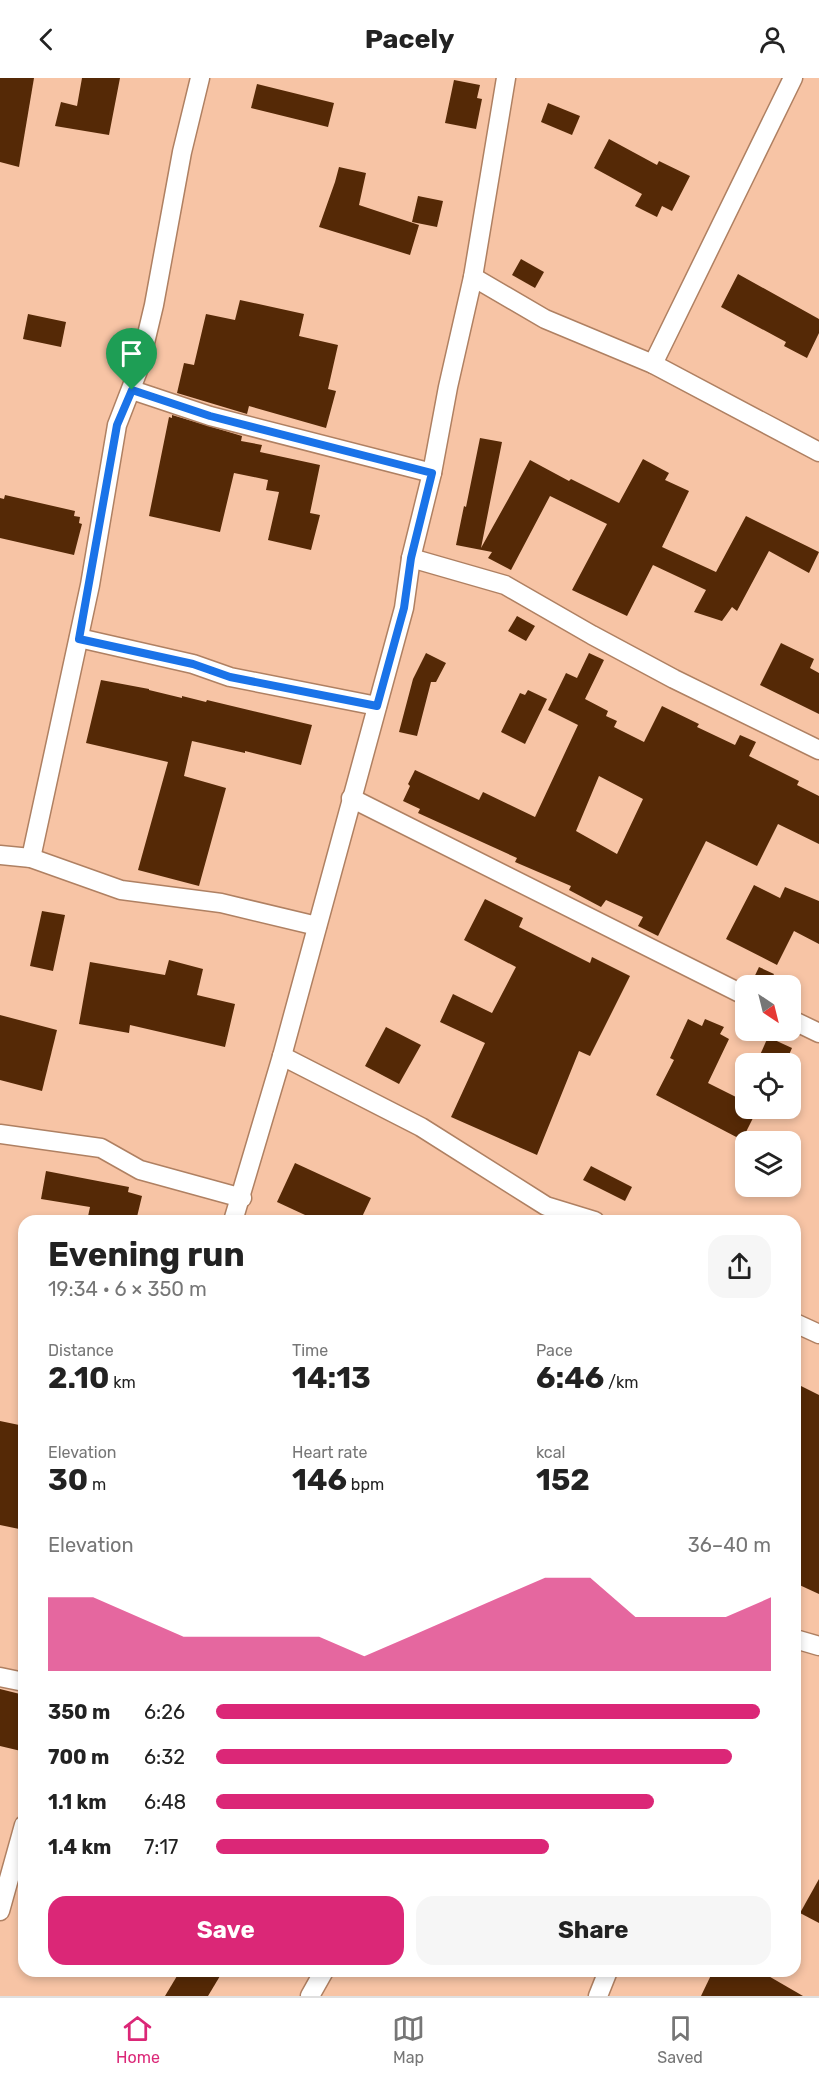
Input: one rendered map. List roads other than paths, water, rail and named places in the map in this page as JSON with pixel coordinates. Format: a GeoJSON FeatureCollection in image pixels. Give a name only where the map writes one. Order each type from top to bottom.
{"type":"FeatureCollection","features":[{"type":"Feature","properties":{"kind":"street"},"geometry":{"type":"LineString","coordinates":[[31,858],[79,639],[117,425],[132,390],[154,305],[183,152],[200,78]]}},
{"type":"Feature","properties":{"kind":"street"},"geometry":{"type":"LineString","coordinates":[[235,1215],[282,1056],[404,608],[411,558],[432,473],[448,387],[473,277],[506,78]]}},
{"type":"Feature","properties":{"kind":"street"},"geometry":{"type":"LineString","coordinates":[[653,364],[793,78]]}},
{"type":"Feature","properties":{"kind":"street"},"geometry":{"type":"LineString","coordinates":[[473,277],[545,319],[653,364],[819,452]]}},
{"type":"Feature","properties":{"kind":"street"},"geometry":{"type":"LineString","coordinates":[[132,390],[210,416],[432,473]]}},
{"type":"Feature","properties":{"kind":"street"},"geometry":{"type":"LineString","coordinates":[[411,558],[505,585],[664,673],[819,750]]}},
{"type":"Feature","properties":{"kind":"street"},"geometry":{"type":"LineString","coordinates":[[79,639],[193,664],[230,677],[377,706]]}},
{"type":"Feature","properties":{"kind":"street"},"geometry":{"type":"LineString","coordinates":[[351,798],[735,990]]}},
{"type":"Feature","properties":{"kind":"street"},"geometry":{"type":"LineString","coordinates":[[0,855],[31,858],[121,890],[221,903],[317,926]]}},
{"type":"Feature","properties":{"kind":"street"},"geometry":{"type":"LineString","coordinates":[[801,1024],[819,1033]]}},
{"type":"Feature","properties":{"kind":"street"},"geometry":{"type":"LineString","coordinates":[[282,1056],[421,1127],[546,1206],[575,1215]]}},
{"type":"Feature","properties":{"kind":"street"},"geometry":{"type":"LineString","coordinates":[[0,1134],[101,1148],[140,1170],[242,1198]]}},
{"type":"Feature","properties":{"kind":"street"},"geometry":{"type":"LineString","coordinates":[[801,1326],[819,1334]]}},
{"type":"Feature","properties":{"kind":"street"},"geometry":{"type":"LineString","coordinates":[[801,1641],[819,1646]]}},
{"type":"Feature","properties":{"kind":"street"},"geometry":{"type":"LineString","coordinates":[[0,1677],[18,1681]]}},
{"type":"Feature","properties":{"kind":"street"},"geometry":{"type":"LineString","coordinates":[[0,1911],[18,1846]]}},
{"type":"Feature","properties":{"kind":"street"},"geometry":{"type":"LineString","coordinates":[[310,1996],[321,1977]]}},
{"type":"Feature","properties":{"kind":"street"},"geometry":{"type":"LineString","coordinates":[[598,1996],[606,1977]]}}]}
